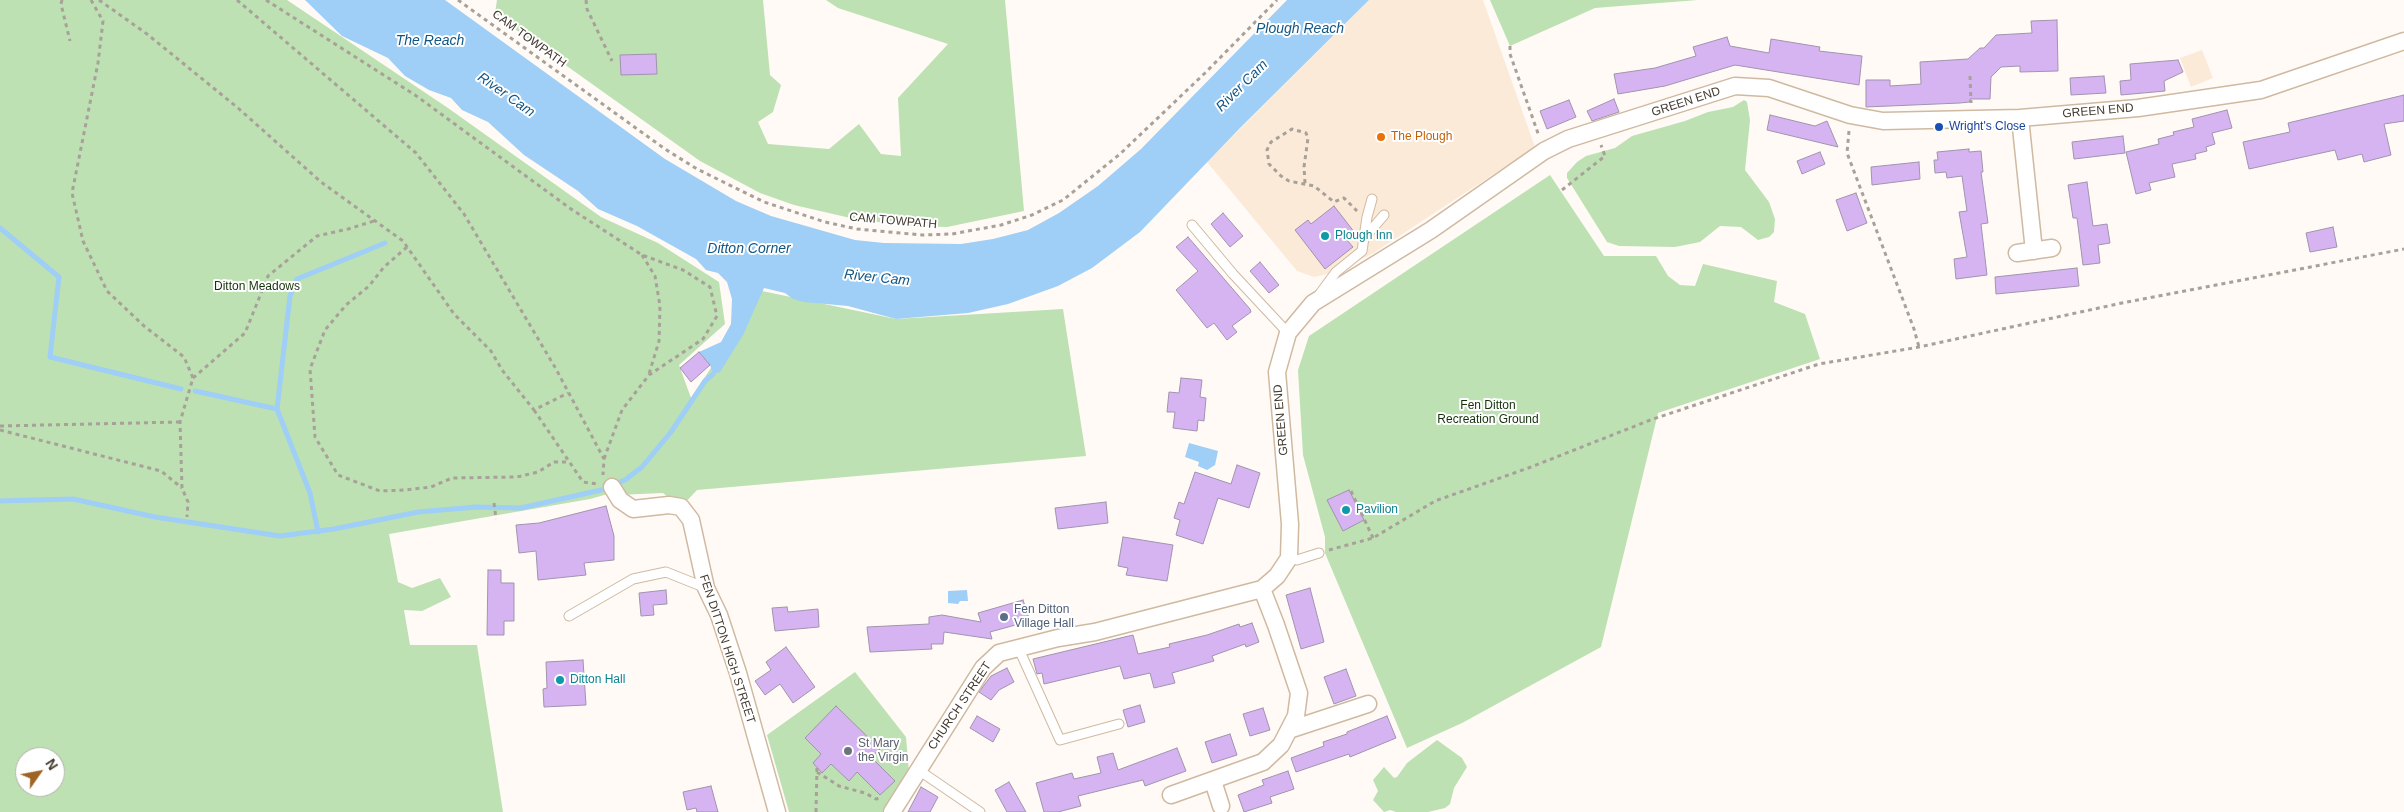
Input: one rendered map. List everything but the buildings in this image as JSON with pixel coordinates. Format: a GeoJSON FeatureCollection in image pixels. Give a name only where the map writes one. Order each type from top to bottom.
{"type":"FeatureCollection","features":[{"type":"Feature","properties":{"kind":"street","name":"GREEN END"},"geometry":{"type":"LineString","coordinates":[[1289,558],[1290,524],[1277,372],[1288,332],[1312,303],[1432,230],[1544,150],[1568,139],[1735,86],[1769,88],[1850,115],[1883,121],[2020,118],[2138,108],[2261,90],[2404,41]]}},
{"type":"Feature","properties":{"kind":"street"},"geometry":{"type":"LineString","coordinates":[[2020,118],[2034,250]]}},
{"type":"Feature","properties":{"kind":"street"},"geometry":{"type":"LineString","coordinates":[[2017,253],[2052,248]]}},
{"type":"Feature","properties":{"kind":"street","name":"FEN DITTON HIGH STREET"},"geometry":{"type":"LineString","coordinates":[[612,487],[620,500],[633,509],[668,504],[681,507],[691,520],[706,588],[719,615],[738,673],[777,812]]}},
{"type":"Feature","properties":{"kind":"street"},"geometry":{"type":"LineString","coordinates":[[1171,795],[1263,762],[1281,745],[1296,716],[1299,693],[1262,589],[1276,576],[1289,558]]}},
{"type":"Feature","properties":{"kind":"street","name":"CHURCH STREET"},"geometry":{"type":"LineString","coordinates":[[889,805],[917,769],[983,668],[999,653],[1094,632],[1262,589]]}},
{"type":"Feature","properties":{"kind":"street"},"geometry":{"type":"LineString","coordinates":[[1289,730],[1368,704]]}},
{"type":"Feature","properties":{"kind":"street"},"geometry":{"type":"LineString","coordinates":[[1213,781],[1221,806]]}},
{"type":"Feature","properties":{"kind":"lane"},"geometry":{"type":"LineString","coordinates":[[1312,303],[1336,272],[1362,251],[1366,237],[1367,217],[1372,199]]}},
{"type":"Feature","properties":{"kind":"lane"},"geometry":{"type":"LineString","coordinates":[[1366,237],[1384,215]]}},
{"type":"Feature","properties":{"kind":"lane"},"geometry":{"type":"LineString","coordinates":[[1192,226],[1288,332]]}},
{"type":"Feature","properties":{"kind":"lane"},"geometry":{"type":"LineString","coordinates":[[1289,558],[1297,560],[1319,553]]}},
{"type":"Feature","properties":{"kind":"lane"},"geometry":{"type":"LineString","coordinates":[[569,616],[633,579],[666,572],[706,588]]}},
{"type":"Feature","properties":{"kind":"lane"},"geometry":{"type":"LineString","coordinates":[[1018,648],[1060,740],[1119,724]]}},
{"type":"Feature","properties":{"kind":"lane"},"geometry":{"type":"LineString","coordinates":[[917,769],[980,812]]}},
{"type":"Feature","properties":{"kind":"path"},"geometry":{"type":"LineString","coordinates":[[62,0],[61,4],[70,41]]}},
{"type":"Feature","properties":{"kind":"path"},"geometry":{"type":"LineString","coordinates":[[91,0],[103,21],[98,63],[72,193],[83,241],[107,290],[144,326],[184,357],[193,378]]}},
{"type":"Feature","properties":{"kind":"path"},"geometry":{"type":"LineString","coordinates":[[99,0],[147,34],[238,108],[321,182],[403,242],[454,314],[490,350],[502,370],[534,410],[583,482],[602,485],[604,459],[622,410],[649,375],[703,339],[717,316],[710,287],[683,270],[642,255],[572,208],[415,95],[266,0]]}},
{"type":"Feature","properties":{"kind":"path"},"geometry":{"type":"LineString","coordinates":[[237,0],[416,153],[464,214],[556,369],[604,459]]}},
{"type":"Feature","properties":{"kind":"path","name":"CAM TOWPATH"},"geometry":{"type":"LineString","coordinates":[[458,0],[664,149],[697,170],[764,202],[825,222],[857,229],[922,234],[952,234],[1001,225],[1032,216],[1063,200],[1127,147],[1205,73],[1277,0]]}},
{"type":"Feature","properties":{"kind":"path"},"geometry":{"type":"LineString","coordinates":[[586,0],[587,9],[612,61]]}},
{"type":"Feature","properties":{"kind":"path"},"geometry":{"type":"LineString","coordinates":[[1510,46],[1510,54],[1544,150]]}},
{"type":"Feature","properties":{"kind":"path"},"geometry":{"type":"LineString","coordinates":[[1970,76],[1972,118]]}},
{"type":"Feature","properties":{"kind":"path"},"geometry":{"type":"LineString","coordinates":[[1850,115],[1848,153],[1914,328],[1919,347]]}},
{"type":"Feature","properties":{"kind":"path"},"geometry":{"type":"LineString","coordinates":[[1305,183],[1304,167],[1308,138],[1306,133],[1292,128],[1271,142],[1266,156],[1269,164],[1289,181],[1314,186],[1334,202],[1344,198],[1352,209],[1367,217]]}},
{"type":"Feature","properties":{"kind":"path"},"geometry":{"type":"LineString","coordinates":[[1562,190],[1605,156],[1595,130]]}},
{"type":"Feature","properties":{"kind":"path"},"geometry":{"type":"LineString","coordinates":[[187,516],[188,502],[182,488],[180,422],[193,378],[245,333],[268,276],[317,236],[374,221]]}},
{"type":"Feature","properties":{"kind":"path"},"geometry":{"type":"LineString","coordinates":[[407,247],[384,267],[370,286],[346,305],[325,330],[310,369],[315,437],[338,475],[380,491],[405,490],[431,487],[452,478],[517,476],[538,472],[554,462],[570,462]]}},
{"type":"Feature","properties":{"kind":"path"},"geometry":{"type":"LineString","coordinates":[[1319,553],[1373,538],[1435,501],[1531,467],[1653,419],[1819,364],[1919,347],[2122,303],[2404,249]]}},
{"type":"Feature","properties":{"kind":"path"},"geometry":{"type":"LineString","coordinates":[[642,255],[655,276],[660,306],[659,342],[649,375]]}},
{"type":"Feature","properties":{"kind":"path"},"geometry":{"type":"LineString","coordinates":[[534,410],[568,393]]}},
{"type":"Feature","properties":{"kind":"path"},"geometry":{"type":"LineString","coordinates":[[0,428],[180,422]]}},
{"type":"Feature","properties":{"kind":"path"},"geometry":{"type":"LineString","coordinates":[[0,428],[161,471],[182,488]]}},
{"type":"Feature","properties":{"kind":"path"},"geometry":{"type":"LineString","coordinates":[[1351,490],[1373,538]]}},
{"type":"Feature","properties":{"kind":"path"},"geometry":{"type":"LineString","coordinates":[[494,503],[496,519]]}},
{"type":"Feature","properties":{"kind":"path"},"geometry":{"type":"LineString","coordinates":[[816,812],[817,770],[839,786],[865,793],[889,805]]}},
{"type":"Feature","properties":{"kind":"shaded area","name":"The Plough"},"geometry":{"type":"Polygon","coordinates":[[[1369,0],[1483,0],[1535,147],[1372,254],[1336,272],[1314,277],[1297,271],[1207,162],[1369,0]]]}},
{"type":"Feature","properties":{"kind":"shaded area"},"geometry":{"type":"Polygon","coordinates":[[[2202,50],[2213,78],[2191,87],[2180,58],[2202,50]]]}},
{"type":"Feature","properties":{"kind":"green space","name":"Ditton Meadows"},"geometry":{"type":"Polygon","coordinates":[[[0,0],[287,0],[448,108],[601,217],[658,243],[719,282],[725,324],[679,365],[691,398],[762,291],[896,319],[1063,309],[1086,456],[697,490],[681,507],[663,493],[617,495],[622,490],[590,499],[389,534],[398,582],[412,588],[440,578],[451,597],[422,611],[404,610],[410,645],[477,645],[503,812],[0,812],[0,0]]]}},
{"type":"Feature","properties":{"kind":"green space"},"geometry":{"type":"Polygon","coordinates":[[[497,0],[763,0],[770,75],[781,85],[773,112],[758,122],[768,144],[829,149],[859,124],[881,154],[901,156],[898,98],[948,44],[838,8],[826,0],[1005,0],[1024,211],[947,227],[914,226],[859,220],[794,205],[760,193],[700,161],[515,29],[495,13],[497,0]]]}},
{"type":"Feature","properties":{"kind":"green space"},"geometry":{"type":"Polygon","coordinates":[[[1490,0],[1698,0],[1595,8],[1510,46],[1490,0]]]}},
{"type":"Feature","properties":{"kind":"green space"},"geometry":{"type":"Polygon","coordinates":[[[1744,100],[1747,102],[1750,120],[1745,170],[1769,202],[1775,219],[1774,232],[1769,237],[1758,240],[1741,227],[1720,226],[1700,242],[1675,247],[1619,246],[1607,242],[1567,178],[1567,173],[1577,162],[1586,156],[1615,148],[1632,136],[1685,121],[1708,112],[1733,107],[1744,100]]]}},
{"type":"Feature","properties":{"kind":"green space","name":"Fen Ditton Recreation Ground"},"geometry":{"type":"Polygon","coordinates":[[[1550,175],[1604,256],[1656,256],[1668,276],[1680,285],[1695,286],[1703,264],[1777,281],[1774,302],[1805,314],[1820,359],[1658,413],[1601,647],[1462,723],[1407,748],[1325,553],[1325,537],[1303,455],[1298,370],[1309,336],[1550,175]]]}},
{"type":"Feature","properties":{"kind":"green space"},"geometry":{"type":"Polygon","coordinates":[[[855,672],[906,737],[909,772],[884,812],[789,812],[767,735],[855,672]]]}},
{"type":"Feature","properties":{"kind":"green space"},"geometry":{"type":"Polygon","coordinates":[[[1437,740],[1462,758],[1467,767],[1454,788],[1450,804],[1445,808],[1428,812],[1396,812],[1390,810],[1384,812],[1373,800],[1378,791],[1373,780],[1384,767],[1394,778],[1397,777],[1407,763],[1437,740]]]}},
{"type":"Feature","properties":{"kind":"water"},"geometry":{"type":"Polygon","coordinates":[[[305,0],[445,0],[665,159],[736,201],[771,216],[855,240],[884,243],[961,244],[993,239],[1028,230],[1059,213],[1098,186],[1141,149],[1287,0],[1369,0],[1240,128],[1140,232],[1092,268],[1058,286],[1008,304],[968,313],[896,319],[848,306],[804,302],[793,299],[785,293],[764,288],[743,335],[720,372],[713,374],[710,365],[699,352],[721,342],[731,324],[732,299],[727,282],[718,273],[706,270],[696,259],[637,226],[598,209],[578,191],[524,155],[488,122],[462,110],[451,98],[429,90],[405,76],[388,58],[342,36],[305,0]]]}},
{"type":"Feature","properties":{"kind":"water"},"geometry":{"type":"Polygon","coordinates":[[[1189,443],[1218,451],[1215,465],[1207,470],[1198,466],[1199,462],[1185,457],[1189,443]]]}},
{"type":"Feature","properties":{"kind":"water"},"geometry":{"type":"Polygon","coordinates":[[[967,590],[968,601],[960,601],[958,604],[948,603],[948,591],[967,590]]]}},
{"type":"Feature","properties":{"kind":"waterway"},"geometry":{"type":"LineString","coordinates":[[0,228],[59,277],[50,357],[181,389]]}},
{"type":"Feature","properties":{"kind":"waterway"},"geometry":{"type":"LineString","coordinates":[[277,409],[290,296],[297,279],[385,243]]}},
{"type":"Feature","properties":{"kind":"waterway"},"geometry":{"type":"LineString","coordinates":[[615,484],[625,480],[642,467],[671,432],[705,381],[713,374]]}},
{"type":"Feature","properties":{"kind":"waterway"},"geometry":{"type":"LineString","coordinates":[[195,391],[277,409],[310,493],[318,532]]}},
{"type":"Feature","properties":{"kind":"waterway"},"geometry":{"type":"LineString","coordinates":[[0,501],[73,499],[155,517],[280,536],[334,529],[418,512],[476,507],[521,508],[601,490]]}},
{"type":"Feature","properties":{"kind":"place","name":"Wright's Close"},"geometry":{"type":"Point","coordinates":[1939,127]}},
{"type":"Feature","properties":{"kind":"place","name":"The Plough"},"geometry":{"type":"Point","coordinates":[1381,137]}},
{"type":"Feature","properties":{"kind":"place","name":"Plough Inn"},"geometry":{"type":"Point","coordinates":[1325,236]}},
{"type":"Feature","properties":{"kind":"place","name":"Pavilion"},"geometry":{"type":"Point","coordinates":[1346,510]}},
{"type":"Feature","properties":{"kind":"place","name":"Fen Ditton Village Hall"},"geometry":{"type":"Point","coordinates":[1004,617]}},
{"type":"Feature","properties":{"kind":"place","name":"Ditton Hall"},"geometry":{"type":"Point","coordinates":[560,680]}},
{"type":"Feature","properties":{"kind":"place","name":"St Mary the Virgin"},"geometry":{"type":"Point","coordinates":[848,751]}},
{"type":"Feature","properties":{"kind":"water label","name":"Plough Reach"},"geometry":{"type":"Point","coordinates":[1300,29]}},
{"type":"Feature","properties":{"kind":"water label","name":"The Reach"},"geometry":{"type":"Point","coordinates":[430,41]}},
{"type":"Feature","properties":{"kind":"water label","name":"River Cam"},"geometry":{"type":"Point","coordinates":[1242,86]}},
{"type":"Feature","properties":{"kind":"water label","name":"River Cam"},"geometry":{"type":"Point","coordinates":[506,95]}},
{"type":"Feature","properties":{"kind":"water label","name":"Ditton Corner"},"geometry":{"type":"Point","coordinates":[749,249]}},
{"type":"Feature","properties":{"kind":"water label","name":"River Cam"},"geometry":{"type":"Point","coordinates":[877,278]}}]}
